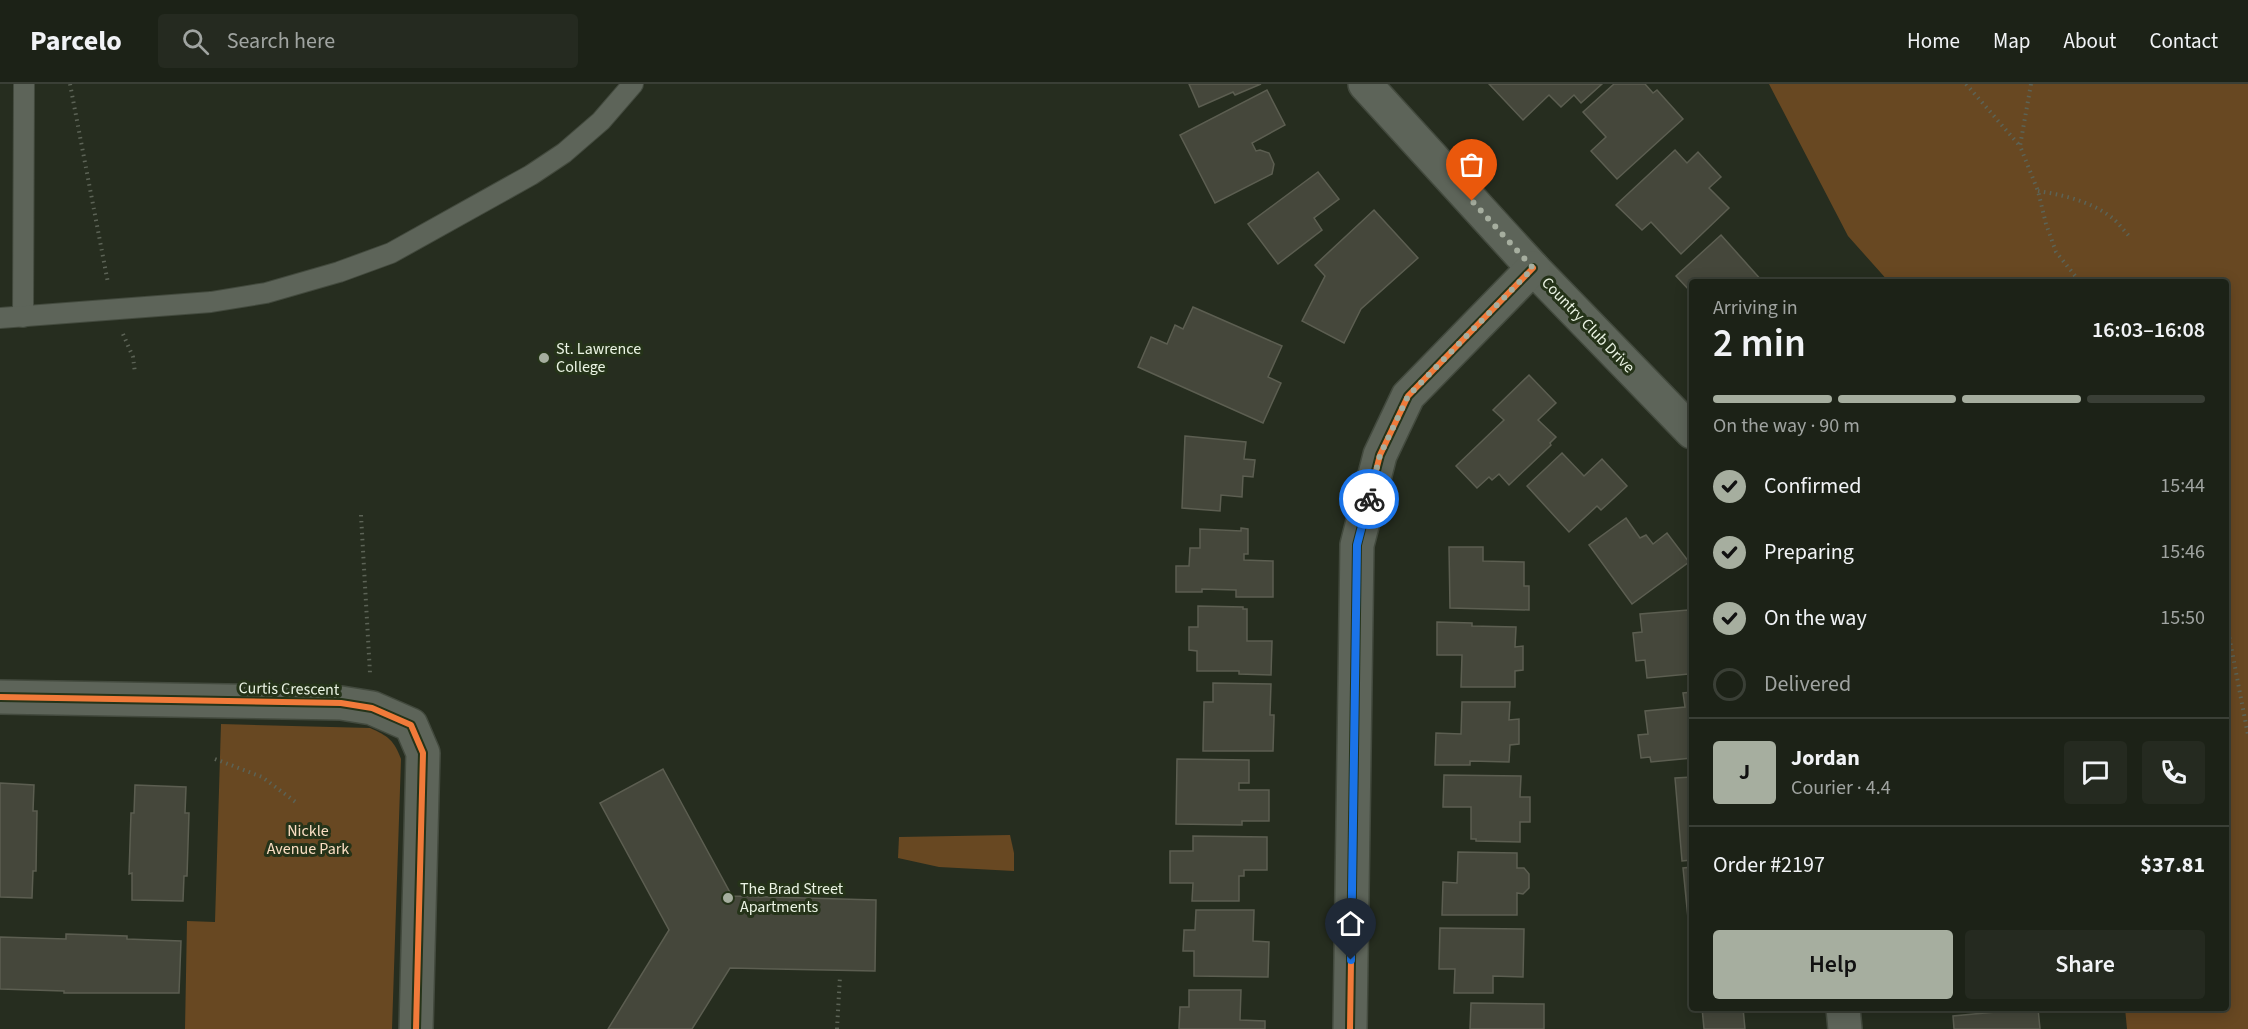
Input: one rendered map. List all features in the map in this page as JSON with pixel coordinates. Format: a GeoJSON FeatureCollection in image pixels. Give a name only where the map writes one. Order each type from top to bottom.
{"type":"FeatureCollection","features":[{"type":"Feature","properties":{"kind":"street","name":"Country Club Drive"},"geometry":{"type":"LineString","coordinates":[[1365,84],[1533,268],[1689,429]]}},
{"type":"Feature","properties":{"kind":"street"},"geometry":{"type":"LineString","coordinates":[[1350,1029],[1357,545],[1380,455],[1408,396],[1533,268]]}},
{"type":"Feature","properties":{"kind":"street","name":"Curtis Crescent"},"geometry":{"type":"LineString","coordinates":[[0,696],[341,703],[372,708],[411,725],[423,753],[416,1029]]}},
{"type":"Feature","properties":{"kind":"street"},"geometry":{"type":"LineString","coordinates":[[1843,1011],[1845,1029]]}},
{"type":"Feature","properties":{"kind":"lane"},"geometry":{"type":"LineString","coordinates":[[24,84],[24,317]]}},
{"type":"Feature","properties":{"kind":"lane"},"geometry":{"type":"LineString","coordinates":[[0,318],[211,302],[266,293],[339,273],[391,253],[531,175],[564,153],[601,121],[633,84]]}},
{"type":"Feature","properties":{"kind":"path"},"geometry":{"type":"LineString","coordinates":[[70,84],[109,291],[133,357],[135,373]]}},
{"type":"Feature","properties":{"kind":"path"},"geometry":{"type":"LineString","coordinates":[[1966,84],[2020,146],[2038,191],[2056,252],[2078,279]]}},
{"type":"Feature","properties":{"kind":"path"},"geometry":{"type":"LineString","coordinates":[[2020,146],[2031,84]]}},
{"type":"Feature","properties":{"kind":"path"},"geometry":{"type":"LineString","coordinates":[[2038,191],[2067,196],[2110,216],[2131,238]]}},
{"type":"Feature","properties":{"kind":"path"},"geometry":{"type":"LineString","coordinates":[[361,515],[372,708]]}},
{"type":"Feature","properties":{"kind":"path"},"geometry":{"type":"LineString","coordinates":[[2229,636],[2248,735]]}},
{"type":"Feature","properties":{"kind":"path"},"geometry":{"type":"LineString","coordinates":[[215,759],[262,777],[297,803]]}},
{"type":"Feature","properties":{"kind":"path"},"geometry":{"type":"LineString","coordinates":[[837,1029],[840,976]]}},
{"type":"Feature","properties":{"kind":"green space"},"geometry":{"type":"Polygon","coordinates":[[[1769,84],[2248,84],[2248,1029],[2127,1029],[2125,1011],[2229,1011],[2229,279],[1886,279],[1848,236],[1769,84]]]}},
{"type":"Feature","properties":{"kind":"green space","name":"Nickle Avenue Park"},"geometry":{"type":"Polygon","coordinates":[[[221,724],[370,728],[386,736],[396,747],[401,759],[392,1029],[185,1029],[187,921],[215,922],[221,724]]]}},
{"type":"Feature","properties":{"kind":"green space"},"geometry":{"type":"Polygon","coordinates":[[[1010,835],[1014,853],[1014,871],[939,867],[898,858],[899,837],[1010,835]]]}},
{"type":"Feature","properties":{"kind":"building"},"geometry":{"type":"Polygon","coordinates":[[[1189,84],[1261,84],[1235,95],[1233,92],[1199,107],[1189,84]]]}},
{"type":"Feature","properties":{"kind":"building"},"geometry":{"type":"Polygon","coordinates":[[[1489,84],[1602,84],[1581,103],[1574,95],[1561,107],[1549,95],[1523,120],[1489,84]]]}},
{"type":"Feature","properties":{"kind":"building"},"geometry":{"type":"Polygon","coordinates":[[[1614,84],[1645,84],[1653,93],[1657,90],[1683,119],[1617,179],[1591,151],[1606,137],[1583,112],[1614,84]]]}},
{"type":"Feature","properties":{"kind":"building"},"geometry":{"type":"Polygon","coordinates":[[[1267,90],[1285,125],[1252,143],[1256,151],[1269,153],[1274,164],[1272,174],[1215,203],[1180,135],[1267,90]]]}},
{"type":"Feature","properties":{"kind":"building"},"geometry":{"type":"Polygon","coordinates":[[[1675,150],[1687,163],[1698,152],[1721,177],[1709,188],[1729,208],[1681,254],[1651,222],[1642,230],[1616,205],[1675,150]]]}},
{"type":"Feature","properties":{"kind":"building"},"geometry":{"type":"Polygon","coordinates":[[[1318,172],[1339,199],[1314,218],[1322,230],[1278,264],[1248,224],[1318,172]]]}},
{"type":"Feature","properties":{"kind":"building"},"geometry":{"type":"Polygon","coordinates":[[[1374,210],[1418,258],[1361,309],[1344,343],[1302,321],[1325,276],[1315,265],[1374,210]]]}},
{"type":"Feature","properties":{"kind":"building"},"geometry":{"type":"Polygon","coordinates":[[[1721,235],[1760,279],[1689,279],[1689,290],[1676,276],[1721,235]]]}},
{"type":"Feature","properties":{"kind":"building"},"geometry":{"type":"Polygon","coordinates":[[[1193,307],[1282,346],[1268,377],[1281,383],[1263,423],[1138,367],[1151,337],[1167,344],[1175,325],[1183,329],[1193,307]]]}},
{"type":"Feature","properties":{"kind":"building"},"geometry":{"type":"Polygon","coordinates":[[[1529,375],[1556,403],[1538,420],[1556,437],[1550,443],[1551,445],[1509,485],[1499,474],[1492,480],[1489,477],[1477,488],[1456,466],[1504,420],[1493,410],[1529,375]]]}},
{"type":"Feature","properties":{"kind":"building"},"geometry":{"type":"Polygon","coordinates":[[[1185,436],[1246,442],[1244,459],[1255,460],[1253,477],[1243,476],[1242,497],[1221,495],[1220,511],[1182,508],[1185,436]]]}},
{"type":"Feature","properties":{"kind":"building"},"geometry":{"type":"Polygon","coordinates":[[[1562,453],[1584,476],[1602,459],[1627,486],[1601,510],[1597,506],[1569,532],[1527,486],[1562,453]]]}},
{"type":"Feature","properties":{"kind":"building"},"geometry":{"type":"Polygon","coordinates":[[[1626,518],[1640,538],[1646,535],[1653,544],[1667,533],[1689,562],[1632,604],[1589,545],[1626,518]]]}},
{"type":"Feature","properties":{"kind":"building"},"geometry":{"type":"Polygon","coordinates":[[[1241,528],[1248,529],[1248,554],[1244,554],[1244,560],[1273,561],[1273,597],[1236,597],[1236,590],[1202,589],[1202,592],[1176,592],[1176,566],[1189,566],[1190,548],[1200,548],[1200,529],[1241,531],[1241,528]]]}},
{"type":"Feature","properties":{"kind":"building"},"geometry":{"type":"Polygon","coordinates":[[[1449,547],[1483,547],[1483,561],[1524,562],[1524,586],[1529,586],[1529,610],[1450,608],[1449,547]]]}},
{"type":"Feature","properties":{"kind":"building"},"geometry":{"type":"Polygon","coordinates":[[[1198,606],[1247,609],[1247,641],[1272,641],[1271,675],[1239,674],[1239,671],[1197,671],[1197,651],[1189,650],[1189,627],[1198,627],[1198,606]]]}},
{"type":"Feature","properties":{"kind":"building"},"geometry":{"type":"Polygon","coordinates":[[[1688,610],[1689,674],[1647,678],[1645,660],[1636,661],[1633,633],[1642,632],[1640,614],[1688,610]]]}},
{"type":"Feature","properties":{"kind":"building"},"geometry":{"type":"Polygon","coordinates":[[[1437,622],[1516,627],[1515,647],[1523,646],[1523,670],[1515,671],[1515,687],[1461,687],[1462,655],[1437,655],[1437,622]]]}},
{"type":"Feature","properties":{"kind":"building"},"geometry":{"type":"Polygon","coordinates":[[[1213,683],[1271,684],[1270,715],[1274,715],[1273,751],[1203,751],[1204,702],[1213,702],[1213,683]]]}},
{"type":"Feature","properties":{"kind":"building"},"geometry":{"type":"Polygon","coordinates":[[[1689,692],[1689,758],[1651,762],[1650,757],[1641,758],[1638,735],[1648,734],[1645,711],[1685,707],[1683,693],[1689,692]]]}},
{"type":"Feature","properties":{"kind":"building"},"geometry":{"type":"Polygon","coordinates":[[[1462,702],[1510,702],[1509,720],[1519,719],[1519,744],[1510,745],[1509,762],[1470,761],[1470,765],[1435,765],[1436,733],[1461,734],[1462,702]]]}},
{"type":"Feature","properties":{"kind":"building"},"geometry":{"type":"Polygon","coordinates":[[[1177,759],[1249,760],[1249,783],[1239,783],[1239,790],[1269,790],[1269,821],[1242,821],[1242,825],[1176,824],[1177,759]]]}},
{"type":"Feature","properties":{"kind":"building","name":"The Brad Street Apartments"},"geometry":{"type":"Polygon","coordinates":[[[663,769],[732,896],[876,900],[875,971],[730,968],[692,1029],[608,1029],[669,930],[600,803],[663,769]]]}},
{"type":"Feature","properties":{"kind":"building"},"geometry":{"type":"Polygon","coordinates":[[[1444,775],[1521,776],[1520,797],[1530,797],[1530,822],[1520,822],[1520,842],[1471,839],[1471,807],[1443,807],[1444,775]]]}},
{"type":"Feature","properties":{"kind":"building"},"geometry":{"type":"Polygon","coordinates":[[[1689,777],[1689,860],[1682,861],[1675,778],[1689,777]]]}},
{"type":"Feature","properties":{"kind":"building"},"geometry":{"type":"Polygon","coordinates":[[[0,783],[34,785],[33,811],[37,811],[36,871],[33,871],[32,898],[0,897],[0,783]]]}},
{"type":"Feature","properties":{"kind":"building"},"geometry":{"type":"Polygon","coordinates":[[[135,785],[186,787],[185,813],[189,813],[187,876],[184,876],[183,901],[132,900],[132,873],[129,874],[131,813],[134,813],[135,785]]]}},
{"type":"Feature","properties":{"kind":"building"},"geometry":{"type":"Polygon","coordinates":[[[1193,836],[1267,837],[1267,870],[1244,870],[1244,876],[1239,876],[1239,901],[1192,901],[1193,883],[1170,883],[1170,851],[1193,851],[1193,836]]]}},
{"type":"Feature","properties":{"kind":"building"},"geometry":{"type":"Polygon","coordinates":[[[1458,852],[1517,853],[1517,868],[1524,868],[1529,874],[1529,888],[1523,894],[1517,893],[1517,915],[1442,915],[1443,882],[1457,883],[1458,852]]]}},
{"type":"Feature","properties":{"kind":"building"},"geometry":{"type":"Polygon","coordinates":[[[1689,867],[1689,928],[1683,868],[1689,867]]]}},
{"type":"Feature","properties":{"kind":"building"},"geometry":{"type":"Polygon","coordinates":[[[1196,910],[1254,910],[1253,941],[1269,942],[1268,977],[1194,976],[1194,951],[1183,951],[1184,930],[1195,930],[1196,910]]]}},
{"type":"Feature","properties":{"kind":"building"},"geometry":{"type":"Polygon","coordinates":[[[1440,928],[1524,929],[1523,977],[1493,976],[1493,993],[1454,993],[1455,969],[1439,969],[1440,928]]]}},
{"type":"Feature","properties":{"kind":"building"},"geometry":{"type":"Polygon","coordinates":[[[66,934],[181,941],[179,993],[64,993],[64,991],[0,989],[0,937],[66,939],[66,934]]]}},
{"type":"Feature","properties":{"kind":"building"},"geometry":{"type":"Polygon","coordinates":[[[1189,990],[1241,990],[1240,1020],[1265,1021],[1265,1029],[1179,1029],[1180,1007],[1189,1007],[1189,990]]]}},
{"type":"Feature","properties":{"kind":"building"},"geometry":{"type":"Polygon","coordinates":[[[1471,1003],[1544,1004],[1544,1029],[1470,1029],[1471,1003]]]}},
{"type":"Feature","properties":{"kind":"building"},"geometry":{"type":"Polygon","coordinates":[[[1702,1011],[1743,1011],[1745,1029],[1704,1029],[1702,1011]]]}},
{"type":"Feature","properties":{"kind":"building"},"geometry":{"type":"Polygon","coordinates":[[[2006,1011],[2038,1011],[2040,1029],[1954,1029],[1953,1016],[2006,1011]]]}},
{"type":"Feature","properties":{"kind":"cycle path"},"geometry":{"type":"LineString","coordinates":[[1350,1029],[1357,545],[1380,455],[1408,396],[1533,268]]}},
{"type":"Feature","properties":{"kind":"cycle path"},"geometry":{"type":"LineString","coordinates":[[0,697],[341,703],[372,708],[411,725],[423,753],[416,1029]]}},
{"type":"Feature","properties":{"kind":"way so far"},"geometry":{"type":"LineString","coordinates":[[1369,499],[1380,455],[1408,396],[1533,268],[1472,201]]}},
{"type":"Feature","properties":{"kind":"place","name":"St. Lawrence College"},"geometry":{"type":"Point","coordinates":[544,358]}},
{"type":"Feature","properties":{"kind":"place","name":"The Brad Street Apartments"},"geometry":{"type":"Point","coordinates":[728,898]}},
{"type":"Feature","properties":{"kind":"route"},"geometry":{"type":"LineString","coordinates":[[1351,960],[1357,545],[1369,499]]}}]}
